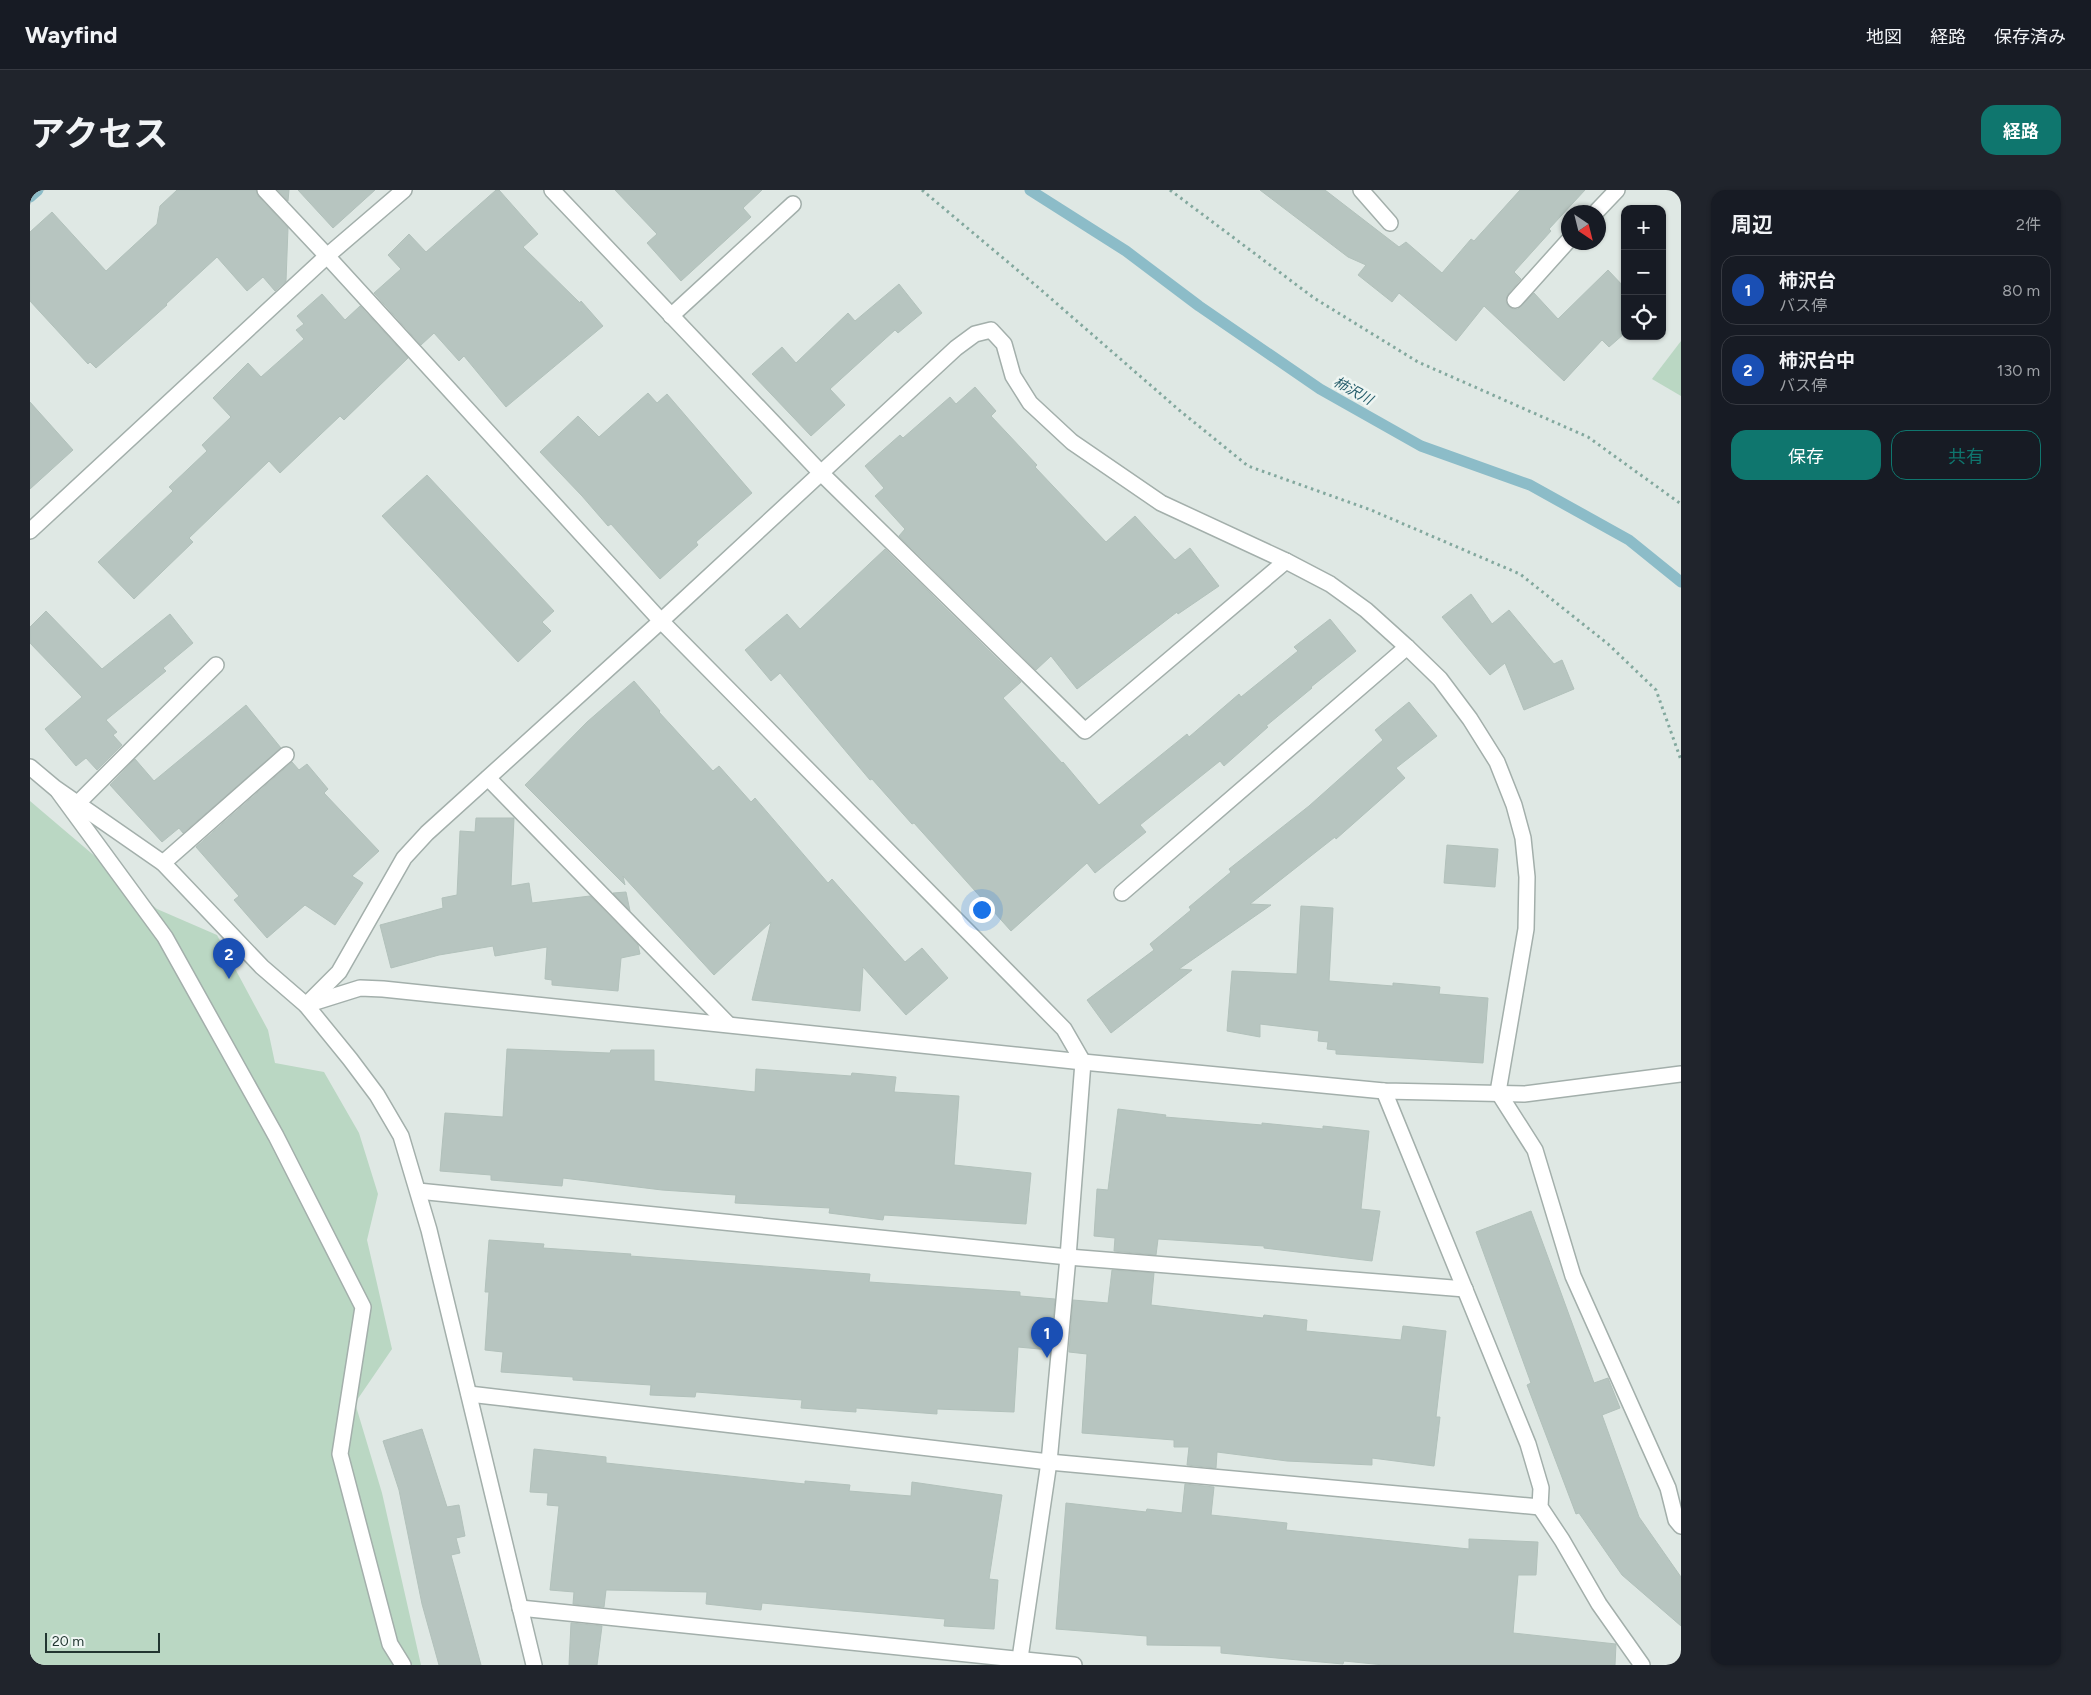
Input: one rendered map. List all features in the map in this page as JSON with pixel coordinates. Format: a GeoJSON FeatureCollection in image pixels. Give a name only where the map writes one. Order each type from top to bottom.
{"type":"FeatureCollection","features":[{"type":"Feature","properties":{"kind":"street"},"geometry":{"type":"LineString","coordinates":[[264,190],[327,256],[661,621],[1064,1029],[1083,1062],[1068,1257],[1049,1462],[1019,1663]]}},
{"type":"Feature","properties":{"kind":"street"},"geometry":{"type":"LineString","coordinates":[[30,530],[327,256],[404,190]]}},
{"type":"Feature","properties":{"kind":"street"},"geometry":{"type":"LineString","coordinates":[[552,190],[821,473],[1084,731],[1286,561]]}},
{"type":"Feature","properties":{"kind":"street"},"geometry":{"type":"LineString","coordinates":[[1361,190],[1390,223]]}},
{"type":"Feature","properties":{"kind":"street"},"geometry":{"type":"LineString","coordinates":[[1603,205],[1617,190]]}},
{"type":"Feature","properties":{"kind":"street"},"geometry":{"type":"LineString","coordinates":[[671,316],[793,204]]}},
{"type":"Feature","properties":{"kind":"street"},"geometry":{"type":"LineString","coordinates":[[1515,300],[1561,249]]}},
{"type":"Feature","properties":{"kind":"street"},"geometry":{"type":"LineString","coordinates":[[306,1005],[339,972],[404,858],[427,833],[661,621],[956,348],[975,334],[990,330],[1004,344],[1013,376],[1030,403],[1072,442],[1161,503],[1202,524],[1286,561],[1330,584],[1366,610],[1440,679],[1470,719],[1497,762],[1514,806],[1523,838],[1527,877],[1526,929],[1498,1092],[1535,1150],[1573,1276],[1668,1488],[1676,1520],[1681,1526]]}},
{"type":"Feature","properties":{"kind":"street"},"geometry":{"type":"LineString","coordinates":[[1122,893],[1407,647]]}},
{"type":"Feature","properties":{"kind":"street"},"geometry":{"type":"LineString","coordinates":[[78,803],[216,665]]}},
{"type":"Feature","properties":{"kind":"street"},"geometry":{"type":"LineString","coordinates":[[163,863],[286,755]]}},
{"type":"Feature","properties":{"kind":"street"},"geometry":{"type":"LineString","coordinates":[[30,767],[55,788],[163,863],[262,967],[306,1005],[377,1095],[401,1136],[418,1191],[534,1665]]}},
{"type":"Feature","properties":{"kind":"street"},"geometry":{"type":"LineString","coordinates":[[488,778],[728,1024]]}},
{"type":"Feature","properties":{"kind":"street"},"geometry":{"type":"LineString","coordinates":[[55,788],[165,937],[276,1136],[364,1307],[340,1454],[390,1644],[402,1665]]}},
{"type":"Feature","properties":{"kind":"street"},"geometry":{"type":"LineString","coordinates":[[306,1005],[360,988],[383,988],[1083,1062],[1384,1091],[1524,1094],[1681,1074]]}},
{"type":"Feature","properties":{"kind":"street"},"geometry":{"type":"LineString","coordinates":[[1384,1091],[1528,1444],[1541,1488],[1540,1507],[1562,1540],[1599,1604],[1642,1665]]}},
{"type":"Feature","properties":{"kind":"street"},"geometry":{"type":"LineString","coordinates":[[418,1191],[1068,1257],[1465,1289]]}},
{"type":"Feature","properties":{"kind":"street"},"geometry":{"type":"LineString","coordinates":[[469,1394],[1049,1462],[1540,1507]]}},
{"type":"Feature","properties":{"kind":"street"},"geometry":{"type":"LineString","coordinates":[[520,1608],[1019,1663],[1074,1665]]}},
{"type":"Feature","properties":{"kind":"path"},"geometry":{"type":"LineString","coordinates":[[922,190],[1040,288],[1179,410],[1248,466],[1371,510],[1520,574],[1608,644],[1656,690],[1681,760]]}},
{"type":"Feature","properties":{"kind":"path"},"geometry":{"type":"LineString","coordinates":[[1170,190],[1322,303],[1418,362],[1588,437],[1681,504]]}},
{"type":"Feature","properties":{"kind":"green space"},"geometry":{"type":"Polygon","coordinates":[[[1681,341],[1681,396],[1652,379],[1681,341]]]}},
{"type":"Feature","properties":{"kind":"green space"},"geometry":{"type":"Polygon","coordinates":[[[30,801],[157,909],[217,935],[268,1030],[275,1063],[324,1072],[359,1133],[378,1194],[367,1240],[392,1349],[355,1403],[382,1493],[421,1665],[30,1665],[30,801]]]}},
{"type":"Feature","properties":{"kind":"building"},"geometry":{"type":"Polygon","coordinates":[[[177,190],[256,190],[258,196],[288,228],[286,281],[275,291],[263,277],[247,291],[217,257],[167,305],[96,368],[90,362],[88,364],[30,301],[30,232],[52,212],[106,271],[157,224],[160,206],[177,190]]]}},
{"type":"Feature","properties":{"kind":"building"},"geometry":{"type":"Polygon","coordinates":[[[278,190],[289,190],[288,201],[278,190]]]}},
{"type":"Feature","properties":{"kind":"building"},"geometry":{"type":"Polygon","coordinates":[[[298,190],[375,190],[333,228],[298,190]]]}},
{"type":"Feature","properties":{"kind":"building"},"geometry":{"type":"Polygon","coordinates":[[[496,190],[499,190],[538,234],[523,247],[580,303],[581,301],[603,326],[506,407],[464,356],[459,361],[434,333],[421,345],[374,293],[401,269],[388,255],[409,234],[426,252],[496,190]]]}},
{"type":"Feature","properties":{"kind":"building"},"geometry":{"type":"Polygon","coordinates":[[[615,190],[762,190],[743,208],[751,217],[681,281],[647,243],[657,234],[615,190]]]}},
{"type":"Feature","properties":{"kind":"building"},"geometry":{"type":"Polygon","coordinates":[[[1260,190],[1325,190],[1399,247],[1406,242],[1442,273],[1471,239],[1474,241],[1520,190],[1585,190],[1571,205],[1561,205],[1561,216],[1549,229],[1551,231],[1514,272],[1521,279],[1508,294],[1506,302],[1513,309],[1518,309],[1534,293],[1558,319],[1608,270],[1621,284],[1621,336],[1609,347],[1602,340],[1564,381],[1484,306],[1456,341],[1399,293],[1392,302],[1358,275],[1366,265],[1348,257],[1260,190]]]}},
{"type":"Feature","properties":{"kind":"building"},"geometry":{"type":"Polygon","coordinates":[[[899,284],[922,313],[898,333],[895,330],[830,389],[845,405],[811,436],[752,374],[782,347],[796,363],[848,313],[855,321],[899,284]]]}},
{"type":"Feature","properties":{"kind":"building"},"geometry":{"type":"Polygon","coordinates":[[[322,294],[345,320],[360,306],[408,358],[344,420],[340,416],[280,473],[269,461],[189,538],[193,542],[134,599],[98,562],[173,491],[169,487],[207,451],[202,445],[231,417],[213,398],[248,363],[261,377],[304,339],[296,330],[304,324],[297,316],[322,294]]]}},
{"type":"Feature","properties":{"kind":"building"},"geometry":{"type":"Polygon","coordinates":[[[975,387],[996,411],[991,416],[1037,465],[1035,467],[1106,542],[1135,516],[1175,560],[1190,548],[1219,586],[1178,614],[1177,612],[1077,689],[1051,656],[1036,670],[899,536],[905,529],[875,496],[884,488],[865,466],[900,435],[903,438],[950,397],[956,404],[975,387]]]}},
{"type":"Feature","properties":{"kind":"building"},"geometry":{"type":"Polygon","coordinates":[[[648,393],[657,403],[667,394],[752,493],[696,542],[698,545],[660,579],[611,524],[608,526],[540,452],[578,416],[599,437],[648,393]]]}},
{"type":"Feature","properties":{"kind":"building"},"geometry":{"type":"Polygon","coordinates":[[[30,402],[73,450],[30,489],[30,402]]]}},
{"type":"Feature","properties":{"kind":"building"},"geometry":{"type":"Polygon","coordinates":[[[427,475],[554,611],[542,622],[551,631],[518,662],[382,516],[427,475]]]}},
{"type":"Feature","properties":{"kind":"building"},"geometry":{"type":"Polygon","coordinates":[[[885,549],[1021,682],[1003,698],[1063,762],[1099,805],[1187,734],[1189,737],[1239,694],[1241,697],[1298,651],[1294,647],[1330,619],[1356,651],[1266,726],[1268,727],[1224,766],[1220,761],[1140,825],[1146,832],[1095,873],[1087,863],[1011,931],[914,823],[912,824],[872,779],[870,780],[780,673],[771,681],[745,650],[787,614],[800,629],[885,549]]]}},
{"type":"Feature","properties":{"kind":"building"},"geometry":{"type":"Polygon","coordinates":[[[1471,594],[1492,624],[1509,610],[1554,664],[1562,660],[1574,689],[1524,710],[1505,663],[1490,675],[1442,617],[1471,594]]]}},
{"type":"Feature","properties":{"kind":"building"},"geometry":{"type":"Polygon","coordinates":[[[46,611],[102,669],[170,614],[193,643],[163,668],[166,671],[106,720],[117,732],[113,735],[122,745],[97,770],[86,758],[76,766],[45,729],[82,697],[30,643],[30,627],[46,611]]]}},
{"type":"Feature","properties":{"kind":"building"},"geometry":{"type":"Polygon","coordinates":[[[634,681],[659,712],[713,771],[719,766],[751,802],[755,798],[828,883],[832,879],[905,962],[922,948],[948,978],[906,1015],[863,967],[860,1011],[752,1000],[771,922],[714,975],[623,876],[625,885],[525,785],[587,722],[634,681]]]}},
{"type":"Feature","properties":{"kind":"building"},"geometry":{"type":"Polygon","coordinates":[[[1409,702],[1437,736],[1396,768],[1405,778],[1336,839],[1335,837],[1250,904],[1271,905],[1179,969],[1192,970],[1111,1033],[1087,1000],[1154,950],[1150,944],[1191,910],[1189,907],[1231,872],[1229,869],[1309,806],[1383,740],[1375,730],[1409,702]]]}},
{"type":"Feature","properties":{"kind":"building"},"geometry":{"type":"Polygon","coordinates":[[[246,705],[281,748],[183,833],[179,828],[162,842],[110,785],[135,759],[154,781],[246,705]]]}},
{"type":"Feature","properties":{"kind":"building"},"geometry":{"type":"Polygon","coordinates":[[[292,762],[299,770],[307,764],[328,789],[324,793],[379,851],[352,876],[363,883],[335,925],[305,905],[267,938],[234,900],[239,896],[196,847],[292,762]]]}},
{"type":"Feature","properties":{"kind":"building"},"geometry":{"type":"Polygon","coordinates":[[[476,818],[514,818],[511,886],[529,883],[532,903],[590,896],[638,945],[640,954],[621,958],[618,991],[552,985],[552,980],[545,979],[547,947],[495,956],[493,946],[439,955],[391,968],[380,925],[443,908],[442,898],[457,895],[460,831],[475,832],[476,818]]]}},
{"type":"Feature","properties":{"kind":"building"},"geometry":{"type":"Polygon","coordinates":[[[1447,845],[1498,849],[1495,887],[1444,883],[1447,845]]]}},
{"type":"Feature","properties":{"kind":"building"},"geometry":{"type":"Polygon","coordinates":[[[626,892],[630,911],[613,893],[626,892]]]}},
{"type":"Feature","properties":{"kind":"building"},"geometry":{"type":"Polygon","coordinates":[[[1301,906],[1333,908],[1329,981],[1393,986],[1393,983],[1440,987],[1439,994],[1488,998],[1483,1063],[1336,1054],[1336,1050],[1327,1049],[1328,1042],[1318,1041],[1319,1031],[1260,1024],[1260,1037],[1227,1031],[1232,971],[1297,974],[1301,906]]]}},
{"type":"Feature","properties":{"kind":"building"},"geometry":{"type":"Polygon","coordinates":[[[507,1049],[610,1053],[611,1050],[654,1050],[654,1081],[755,1092],[756,1069],[851,1076],[852,1073],[896,1077],[894,1092],[959,1096],[954,1165],[1031,1173],[1026,1224],[884,1215],[883,1220],[829,1213],[830,1208],[735,1203],[736,1195],[662,1190],[563,1178],[562,1186],[491,1180],[491,1175],[440,1171],[445,1113],[503,1117],[507,1049]]]}},
{"type":"Feature","properties":{"kind":"building"},"geometry":{"type":"Polygon","coordinates":[[[1118,1109],[1166,1115],[1165,1117],[1323,1129],[1323,1126],[1369,1131],[1361,1209],[1380,1211],[1372,1261],[1264,1248],[1264,1246],[1158,1239],[1156,1255],[1114,1251],[1115,1238],[1094,1236],[1097,1189],[1108,1190],[1118,1109]]]}},
{"type":"Feature","properties":{"kind":"building"},"geometry":{"type":"Polygon","coordinates":[[[1531,1211],[1594,1383],[1608,1378],[1620,1408],[1602,1415],[1639,1517],[1681,1577],[1681,1626],[1622,1575],[1579,1513],[1576,1514],[1527,1385],[1531,1383],[1476,1232],[1531,1211]]]}},
{"type":"Feature","properties":{"kind":"building"},"geometry":{"type":"Polygon","coordinates":[[[489,1240],[544,1244],[543,1248],[631,1254],[630,1256],[870,1274],[869,1282],[1020,1292],[1020,1296],[1055,1299],[1050,1350],[1018,1347],[1014,1412],[937,1409],[937,1414],[856,1408],[856,1412],[801,1408],[802,1400],[696,1392],[695,1397],[650,1395],[651,1385],[573,1380],[573,1377],[501,1372],[503,1352],[485,1350],[489,1292],[485,1292],[489,1240]]]}},
{"type":"Feature","properties":{"kind":"building"},"geometry":{"type":"Polygon","coordinates":[[[1112,1270],[1154,1273],[1151,1305],[1263,1318],[1264,1315],[1307,1320],[1306,1331],[1401,1340],[1403,1326],[1446,1331],[1436,1417],[1440,1417],[1434,1466],[1372,1458],[1372,1465],[1287,1461],[1217,1452],[1216,1468],[1187,1465],[1189,1447],[1174,1447],[1174,1440],[1082,1433],[1087,1354],[1069,1352],[1073,1300],[1108,1303],[1112,1270]]]}},
{"type":"Feature","properties":{"kind":"building"},"geometry":{"type":"Polygon","coordinates":[[[422,1429],[447,1507],[459,1505],[465,1536],[456,1538],[460,1553],[451,1555],[481,1665],[439,1665],[422,1604],[399,1490],[383,1441],[422,1429]]]}},
{"type":"Feature","properties":{"kind":"building"},"geometry":{"type":"Polygon","coordinates":[[[534,1449],[606,1457],[606,1463],[805,1484],[805,1481],[850,1485],[849,1491],[911,1496],[912,1482],[1002,1495],[989,1579],[998,1580],[994,1629],[944,1626],[945,1619],[762,1603],[761,1610],[706,1604],[707,1592],[606,1590],[604,1607],[573,1604],[574,1592],[550,1590],[559,1506],[547,1505],[548,1493],[530,1492],[534,1449]]]}},
{"type":"Feature","properties":{"kind":"building"},"geometry":{"type":"Polygon","coordinates":[[[1185,1484],[1214,1487],[1211,1515],[1287,1523],[1286,1530],[1469,1549],[1469,1539],[1538,1542],[1536,1575],[1518,1575],[1513,1633],[1616,1644],[1615,1665],[1384,1665],[1344,1661],[1343,1664],[1221,1653],[1221,1646],[1147,1645],[1147,1636],[1056,1629],[1066,1503],[1146,1512],[1147,1509],[1182,1513],[1185,1484]]]}},
{"type":"Feature","properties":{"kind":"building"},"geometry":{"type":"Polygon","coordinates":[[[571,1623],[602,1626],[597,1665],[569,1665],[571,1623]]]}},
{"type":"Feature","properties":{"kind":"waterway"},"geometry":{"type":"LineString","coordinates":[[30,197],[38,190]]}},
{"type":"Feature","properties":{"kind":"waterway","name":"柿沢川"},"geometry":{"type":"LineString","coordinates":[[1030,190],[1126,251],[1199,306],[1320,389],[1421,446],[1530,485],[1629,540],[1681,582]]}},
{"type":"Feature","properties":{"kind":"place","name":"柿沢台中"},"geometry":{"type":"Point","coordinates":[229,979]}},
{"type":"Feature","properties":{"kind":"place","name":"柿沢台"},"geometry":{"type":"Point","coordinates":[1047,1358]}}]}
